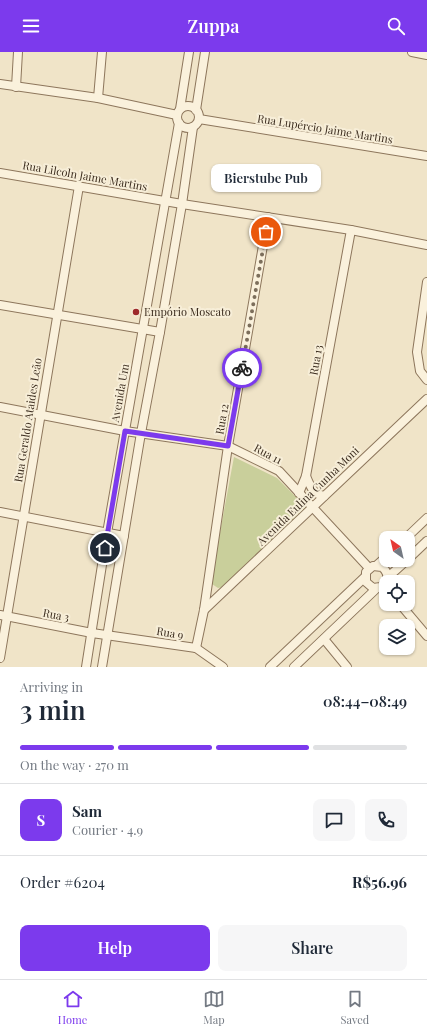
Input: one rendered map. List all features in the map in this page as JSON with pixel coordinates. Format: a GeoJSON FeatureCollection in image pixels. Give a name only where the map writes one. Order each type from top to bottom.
{"type":"FeatureCollection","features":[{"type":"Feature","properties":{"kind":"street"},"geometry":{"type":"LineString","coordinates":[[16,87],[18,52]]}},
{"type":"Feature","properties":{"kind":"street"},"geometry":{"type":"LineString","coordinates":[[98,98],[102,52]]}},
{"type":"Feature","properties":{"kind":"street","name":"Avenida Um"},"geometry":{"type":"LineString","coordinates":[[86,667],[107,533],[165,201],[189,52]]}},
{"type":"Feature","properties":{"kind":"street"},"geometry":{"type":"LineString","coordinates":[[196,110],[205,52]]}},
{"type":"Feature","properties":{"kind":"street"},"geometry":{"type":"LineString","coordinates":[[412,52],[427,55]]}},
{"type":"Feature","properties":{"kind":"street"},"geometry":{"type":"LineString","coordinates":[[0,84],[98,98],[179,116]]}},
{"type":"Feature","properties":{"kind":"street"},"geometry":{"type":"LineString","coordinates":[[102,667],[141,433],[182,204],[193,127],[199,119],[199,113],[189,106],[179,116]]}},
{"type":"Feature","properties":{"kind":"street"},"geometry":{"type":"LineString","coordinates":[[179,116],[184,128],[193,127]]}},
{"type":"Feature","properties":{"kind":"street","name":"Rua Lupércio Jaime Martins"},"geometry":{"type":"LineString","coordinates":[[199,119],[427,156]]}},
{"type":"Feature","properties":{"kind":"street","name":"Rua Lilcoln Jaime Martins"},"geometry":{"type":"LineString","coordinates":[[0,173],[182,204]]}},
{"type":"Feature","properties":{"kind":"street","name":"Rua Geraldo Ataides Leão"},"geometry":{"type":"LineString","coordinates":[[0,658],[3,616],[24,516],[79,186]]}},
{"type":"Feature","properties":{"kind":"street"},"geometry":{"type":"LineString","coordinates":[[182,204],[351,230],[427,245]]}},
{"type":"Feature","properties":{"kind":"street","name":"Rua 12"},"geometry":{"type":"LineString","coordinates":[[196,648],[204,610],[228,446],[268,217]]}},
{"type":"Feature","properties":{"kind":"street","name":"Rua 13"},"geometry":{"type":"LineString","coordinates":[[299,493],[306,476],[351,230]]}},
{"type":"Feature","properties":{"kind":"street"},"geometry":{"type":"LineString","coordinates":[[427,282],[417,352],[420,371],[427,380]]}},
{"type":"Feature","properties":{"kind":"street"},"geometry":{"type":"LineString","coordinates":[[0,306],[160,332]]}},
{"type":"Feature","properties":{"kind":"street","name":"Avenida Eulina Cunha Moni"},"geometry":{"type":"LineString","coordinates":[[204,610],[427,399]]}},
{"type":"Feature","properties":{"kind":"street","name":"Rua 11"},"geometry":{"type":"LineString","coordinates":[[0,407],[125,431],[228,446],[279,471],[369,568]]}},
{"type":"Feature","properties":{"kind":"street"},"geometry":{"type":"LineString","coordinates":[[306,476],[315,493],[324,496]]}},
{"type":"Feature","properties":{"kind":"street"},"geometry":{"type":"LineString","coordinates":[[0,512],[124,536]]}},
{"type":"Feature","properties":{"kind":"street"},"geometry":{"type":"LineString","coordinates":[[413,531],[427,518]]}},
{"type":"Feature","properties":{"kind":"street"},"geometry":{"type":"LineString","coordinates":[[415,552],[427,541]]}},
{"type":"Feature","properties":{"kind":"street"},"geometry":{"type":"LineString","coordinates":[[270,667],[365,577],[369,568],[377,566],[385,569],[386,575]]}},
{"type":"Feature","properties":{"kind":"street"},"geometry":{"type":"LineString","coordinates":[[393,575],[400,567]]}},
{"type":"Feature","properties":{"kind":"street"},"geometry":{"type":"LineString","coordinates":[[365,577],[369,585],[379,584]]}},
{"type":"Feature","properties":{"kind":"street"},"geometry":{"type":"LineString","coordinates":[[294,667],[379,589]]}},
{"type":"Feature","properties":{"kind":"street"},"geometry":{"type":"LineString","coordinates":[[406,611],[427,636]]}},
{"type":"Feature","properties":{"kind":"street","name":"Rua 3"},"geometry":{"type":"LineString","coordinates":[[3,616],[92,633],[108,634]]}},
{"type":"Feature","properties":{"kind":"street","name":"Rua 9"},"geometry":{"type":"LineString","coordinates":[[108,634],[196,648],[223,667]]}},
{"type":"Feature","properties":{"kind":"street"},"geometry":{"type":"LineString","coordinates":[[324,639],[348,667]]}},
{"type":"Feature","properties":{"kind":"green space"},"geometry":{"type":"Polygon","coordinates":[[[234,457],[277,478],[307,508],[223,587],[218,588],[212,584],[213,570],[234,457]]]}},
{"type":"Feature","properties":{"kind":"way so far"},"geometry":{"type":"LineString","coordinates":[[242,368],[266,232]]}},
{"type":"Feature","properties":{"kind":"place","name":"Bierstube Pub"},"geometry":{"type":"Point","coordinates":[266,232]}},
{"type":"Feature","properties":{"kind":"place","name":"Empório Moscato"},"geometry":{"type":"Point","coordinates":[136,312]}},
{"type":"Feature","properties":{"kind":"route"},"geometry":{"type":"LineString","coordinates":[[105,548],[125,431],[228,446],[242,368]]}}]}
